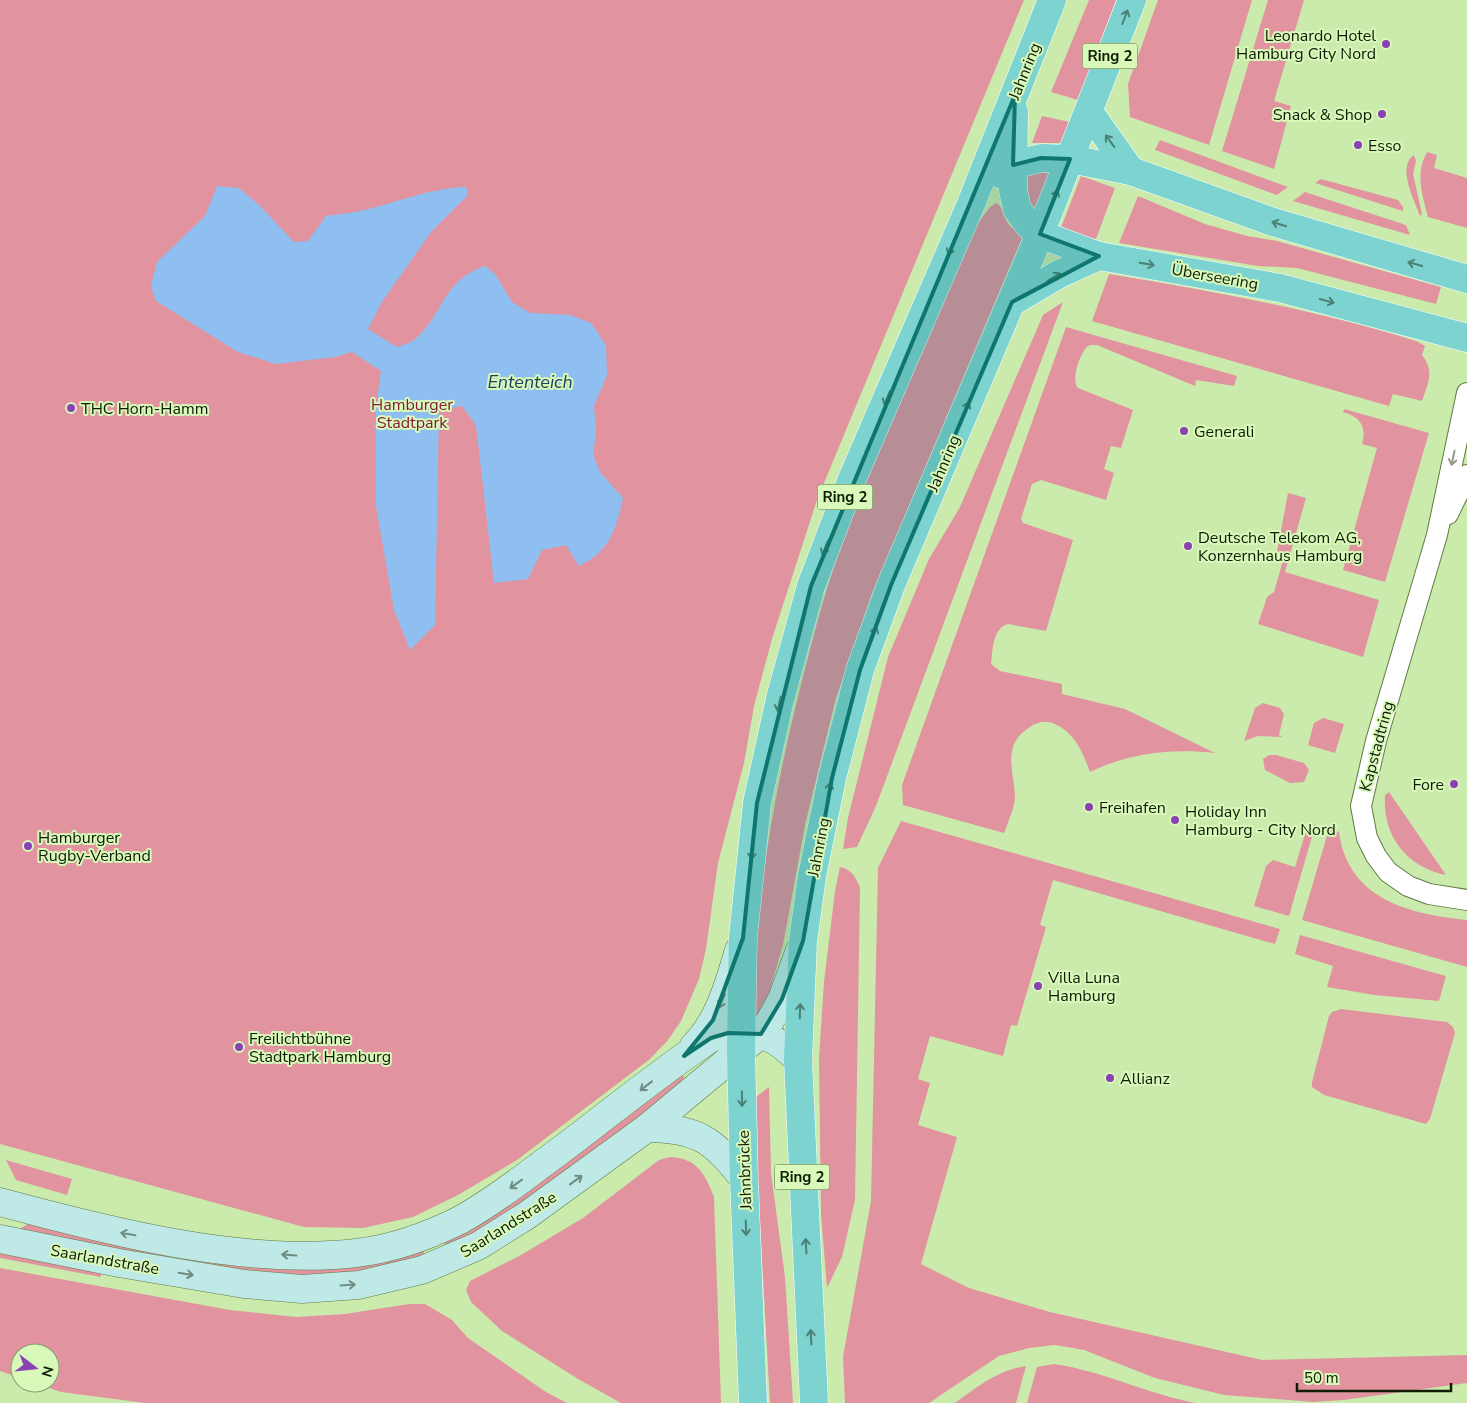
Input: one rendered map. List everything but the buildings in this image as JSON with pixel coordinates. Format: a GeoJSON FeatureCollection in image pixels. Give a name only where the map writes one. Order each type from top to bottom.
{"type":"FeatureCollection","features":[{"type":"Feature","properties":{"kind":"main road","name":"Jahnring"},"geometry":{"type":"LineString","coordinates":[[743,938],[757,803],[780,700],[811,586],[852,479],[971,204],[1052,0]]}},
{"type":"Feature","properties":{"kind":"main road","name":"Jahnring"},"geometry":{"type":"LineString","coordinates":[[803,941],[812,876],[832,778],[860,670],[892,585],[1040,234],[1132,0]]}},
{"type":"Feature","properties":{"kind":"main road","name":"Überseering"},"geometry":{"type":"LineString","coordinates":[[1015,95],[1012,190],[1017,209],[1029,225],[1040,234],[1099,256],[1280,288],[1467,338]]}},
{"type":"Feature","properties":{"kind":"main road"},"geometry":{"type":"LineString","coordinates":[[1089,112],[1131,171]]}},
{"type":"Feature","properties":{"kind":"main road"},"geometry":{"type":"LineString","coordinates":[[971,204],[982,189],[1013,165],[1041,158],[1070,159],[1131,171],[1273,222],[1467,279]]}},
{"type":"Feature","properties":{"kind":"main road"},"geometry":{"type":"LineString","coordinates":[[1012,302],[1059,274],[1099,256]]}},
{"type":"Feature","properties":{"kind":"main road"},"geometry":{"type":"LineString","coordinates":[[684,1056],[703,1037],[714,1020],[731,978],[743,938]]}},
{"type":"Feature","properties":{"kind":"main road","name":"Jahnbrücke"},"geometry":{"type":"LineString","coordinates":[[743,938],[748,1038],[744,1179],[753,1403]]}},
{"type":"Feature","properties":{"kind":"main road","name":"Saarlandstraße"},"geometry":{"type":"LineString","coordinates":[[0,1240],[119,1263],[244,1284],[302,1289],[359,1285],[422,1270],[478,1246],[526,1216],[646,1128],[748,1038],[782,999],[803,941]]}},
{"type":"Feature","properties":{"kind":"main road","name":"Ring 2"},"geometry":{"type":"LineString","coordinates":[[803,941],[798,1060],[814,1391]]}},
{"type":"Feature","properties":{"kind":"main road","name":"Saarlandstraße"},"geometry":{"type":"LineString","coordinates":[[0,1202],[114,1231],[236,1251],[312,1256],[379,1249],[404,1242],[452,1223],[504,1192],[684,1056],[711,1038],[748,1038]]}},
{"type":"Feature","properties":{"kind":"main road"},"geometry":{"type":"LineString","coordinates":[[748,1038],[775,1039],[798,1060]]}},
{"type":"Feature","properties":{"kind":"main road"},"geometry":{"type":"LineString","coordinates":[[646,1128],[673,1130],[703,1138],[724,1154],[744,1179]]}},
{"type":"Feature","properties":{"kind":"street","name":"Kapstadtring"},"geometry":{"type":"LineString","coordinates":[[1467,393],[1437,535],[1376,741],[1360,806],[1367,838],[1376,856],[1388,872],[1408,886],[1429,894],[1467,900]]}},
{"type":"Feature","properties":{"kind":"street","name":"Kapstadtring"},"geometry":{"type":"LineString","coordinates":[[1437,535],[1467,475]]}},
{"type":"Feature","properties":{"kind":"highlighted area"},"geometry":{"type":"Polygon","coordinates":[[[1015,95],[1013,165],[1041,158],[1070,159],[1040,234],[1099,256],[1012,302],[891,585],[860,670],[832,778],[803,941],[782,999],[761,1034],[728,1033],[711,1038],[684,1056],[713,1020],[743,938],[757,803],[811,586],[1015,95]]]}},
{"type":"Feature","properties":{"kind":"green space","name":"Hamburger Stadtpark"},"geometry":{"type":"Polygon","coordinates":[[[0,0],[1024,0],[817,500],[772,639],[754,706],[744,763],[718,863],[706,949],[699,979],[681,1021],[668,1040],[650,1059],[517,1160],[458,1195],[413,1217],[363,1228],[304,1227],[0,1144],[0,0]]]}},
{"type":"Feature","properties":{"kind":"green space"},"geometry":{"type":"Polygon","coordinates":[[[1089,0],[1116,0],[1078,100],[1051,92],[1089,0]]]}},
{"type":"Feature","properties":{"kind":"green space"},"geometry":{"type":"Polygon","coordinates":[[[1158,0],[1252,0],[1209,145],[1130,117],[1128,84],[1158,0]]]}},
{"type":"Feature","properties":{"kind":"green space"},"geometry":{"type":"Polygon","coordinates":[[[1268,0],[1304,0],[1274,101],[1291,106],[1274,169],[1222,151],[1268,0]]]}},
{"type":"Feature","properties":{"kind":"green space"},"geometry":{"type":"Polygon","coordinates":[[[1042,116],[1070,122],[1061,143],[1032,143],[1042,116]]]}},
{"type":"Feature","properties":{"kind":"green space"},"geometry":{"type":"Polygon","coordinates":[[[1160,140],[1288,187],[1277,195],[1155,150],[1160,140]]]}},
{"type":"Feature","properties":{"kind":"green space"},"geometry":{"type":"Polygon","coordinates":[[[1427,152],[1437,155],[1434,168],[1467,178],[1467,228],[1428,217],[1420,176],[1423,160],[1427,152]]]}},
{"type":"Feature","properties":{"kind":"green space"},"geometry":{"type":"Polygon","coordinates":[[[1414,155],[1416,161],[1413,174],[1422,214],[1420,216],[1408,184],[1407,176],[1409,160],[1414,155]]]}},
{"type":"Feature","properties":{"kind":"green space"},"geometry":{"type":"Polygon","coordinates":[[[1036,172],[1049,173],[1036,208],[1030,206],[1026,176],[1036,172]]]}},
{"type":"Feature","properties":{"kind":"green space"},"geometry":{"type":"Polygon","coordinates":[[[1081,176],[1115,188],[1096,239],[1060,230],[1081,176]]]}},
{"type":"Feature","properties":{"kind":"green space"},"geometry":{"type":"Polygon","coordinates":[[[1321,179],[1398,200],[1403,207],[1403,211],[1315,183],[1321,179]]]}},
{"type":"Feature","properties":{"kind":"green space"},"geometry":{"type":"Polygon","coordinates":[[[1305,192],[1406,225],[1410,235],[1293,201],[1305,192]]]}},
{"type":"Feature","properties":{"kind":"green space"},"geometry":{"type":"Polygon","coordinates":[[[1138,196],[1205,224],[1247,236],[1277,241],[1441,287],[1436,304],[1297,268],[1258,266],[1119,243],[1138,196]]]}},
{"type":"Feature","properties":{"kind":"green space"},"geometry":{"type":"Polygon","coordinates":[[[996,203],[1000,206],[1008,224],[1023,236],[873,591],[836,698],[805,825],[783,945],[770,990],[758,1021],[753,1018],[754,975],[767,848],[792,722],[822,604],[834,566],[910,377],[976,226],[990,207],[996,203]]]}},
{"type":"Feature","properties":{"kind":"green space"},"geometry":{"type":"Polygon","coordinates":[[[1109,274],[1264,302],[1416,341],[1425,346],[1422,355],[1429,372],[1428,383],[1422,401],[1393,394],[1389,406],[1092,321],[1109,274]]]}},
{"type":"Feature","properties":{"kind":"green space"},"geometry":{"type":"Polygon","coordinates":[[[1063,302],[876,806],[857,847],[843,849],[848,818],[888,657],[929,559],[960,507],[1043,315],[1063,302]]]}},
{"type":"Feature","properties":{"kind":"green space"},"geometry":{"type":"Polygon","coordinates":[[[1066,327],[1237,376],[1234,386],[1196,380],[1195,386],[1097,345],[1090,345],[1086,348],[1077,368],[1075,380],[1078,388],[1133,410],[1121,448],[1111,446],[1104,469],[1114,473],[1106,500],[1041,480],[1032,484],[1021,519],[1023,523],[1073,540],[1046,631],[1008,624],[1003,627],[999,630],[994,641],[991,664],[1000,671],[1062,684],[1062,694],[1125,709],[1215,753],[1182,751],[1135,756],[1090,772],[1081,751],[1068,733],[1052,723],[1042,722],[1036,724],[1021,734],[1012,750],[1011,759],[1015,800],[1004,833],[903,805],[902,785],[1066,327]]]}},
{"type":"Feature","properties":{"kind":"green space"},"geometry":{"type":"Polygon","coordinates":[[[1344,409],[1429,433],[1385,582],[1343,570],[1377,448],[1362,444],[1364,432],[1361,423],[1343,412],[1344,409]]]}},
{"type":"Feature","properties":{"kind":"green space"},"geometry":{"type":"Polygon","coordinates":[[[1288,493],[1306,498],[1285,572],[1379,600],[1363,657],[1258,624],[1267,597],[1274,592],[1282,564],[1281,556],[1277,552],[1288,493]]]}},
{"type":"Feature","properties":{"kind":"green space"},"geometry":{"type":"Polygon","coordinates":[[[1263,703],[1280,708],[1284,714],[1279,735],[1282,737],[1258,736],[1244,741],[1255,708],[1263,703]]]}},
{"type":"Feature","properties":{"kind":"green space"},"geometry":{"type":"Polygon","coordinates":[[[1323,718],[1344,724],[1335,753],[1308,745],[1314,723],[1323,718]]]}},
{"type":"Feature","properties":{"kind":"green space"},"geometry":{"type":"Polygon","coordinates":[[[1269,755],[1276,755],[1304,763],[1309,770],[1304,782],[1290,783],[1265,770],[1263,759],[1269,755]]]}},
{"type":"Feature","properties":{"kind":"green space"},"geometry":{"type":"Polygon","coordinates":[[[1389,792],[1446,875],[1419,865],[1399,847],[1392,836],[1385,810],[1385,795],[1389,792]]]}},
{"type":"Feature","properties":{"kind":"green space"},"geometry":{"type":"Polygon","coordinates":[[[901,821],[1280,929],[1275,944],[1053,880],[1040,925],[1046,927],[1017,1026],[1011,1025],[1003,1056],[930,1036],[918,1079],[930,1083],[918,1125],[957,1137],[921,1264],[969,1288],[1050,1312],[1262,1360],[1467,1355],[1467,1383],[1344,1400],[1313,1402],[1224,1395],[1155,1378],[1084,1350],[1055,1345],[1029,1348],[999,1356],[929,1403],[845,1403],[843,1357],[871,1201],[878,868],[901,821]]]}},
{"type":"Feature","properties":{"kind":"green space"},"geometry":{"type":"Polygon","coordinates":[[[1316,823],[1289,916],[1254,906],[1266,866],[1273,860],[1295,867],[1305,834],[1316,823]]]}},
{"type":"Feature","properties":{"kind":"green space"},"geometry":{"type":"Polygon","coordinates":[[[1329,829],[1339,832],[1345,855],[1355,874],[1368,888],[1385,899],[1404,907],[1424,913],[1467,920],[1467,967],[1302,920],[1329,829]]]}},
{"type":"Feature","properties":{"kind":"green space"},"geometry":{"type":"Polygon","coordinates":[[[840,867],[851,872],[860,888],[855,1200],[842,1257],[827,1288],[821,1214],[819,1058],[824,982],[835,891],[840,867]]]}},
{"type":"Feature","properties":{"kind":"green space"},"geometry":{"type":"Polygon","coordinates":[[[1300,935],[1446,976],[1439,1001],[1374,995],[1327,987],[1333,966],[1295,954],[1300,935]]]}},
{"type":"Feature","properties":{"kind":"green space"},"geometry":{"type":"Polygon","coordinates":[[[1341,1009],[1447,1022],[1453,1027],[1455,1033],[1430,1119],[1426,1124],[1324,1095],[1312,1087],[1329,1016],[1332,1012],[1341,1009]]]}},
{"type":"Feature","properties":{"kind":"green space"},"geometry":{"type":"Polygon","coordinates":[[[681,1072],[686,1081],[520,1206],[447,1248],[443,1240],[681,1072]]]}},
{"type":"Feature","properties":{"kind":"green space"},"geometry":{"type":"Polygon","coordinates":[[[769,1087],[771,1173],[785,1277],[793,1403],[770,1403],[753,1099],[769,1087]]]}},
{"type":"Feature","properties":{"kind":"green space"},"geometry":{"type":"Polygon","coordinates":[[[670,1157],[687,1160],[699,1169],[714,1197],[721,1403],[621,1403],[578,1379],[502,1331],[471,1302],[466,1290],[470,1281],[521,1255],[583,1218],[659,1160],[670,1157]]]}},
{"type":"Feature","properties":{"kind":"green space"},"geometry":{"type":"Polygon","coordinates":[[[6,1160],[72,1179],[67,1195],[16,1180],[6,1160]]]}},
{"type":"Feature","properties":{"kind":"green space"},"geometry":{"type":"Polygon","coordinates":[[[31,1222],[94,1239],[422,1248],[426,1257],[385,1269],[311,1277],[238,1272],[18,1230],[31,1222]]]}},
{"type":"Feature","properties":{"kind":"green space"},"geometry":{"type":"Polygon","coordinates":[[[0,1252],[101,1272],[101,1277],[0,1258],[0,1252]]]}},
{"type":"Feature","properties":{"kind":"green space"},"geometry":{"type":"Polygon","coordinates":[[[0,1268],[230,1310],[296,1317],[345,1314],[409,1304],[425,1304],[452,1320],[468,1338],[546,1392],[567,1403],[145,1403],[60,1392],[60,1343],[10,1343],[10,1374],[0,1371],[0,1268]]]}},
{"type":"Feature","properties":{"kind":"green space"},"geometry":{"type":"Polygon","coordinates":[[[1054,1364],[1072,1367],[1196,1403],[1027,1403],[1037,1367],[1054,1364]]]}},
{"type":"Feature","properties":{"kind":"green space"},"geometry":{"type":"Polygon","coordinates":[[[1026,1366],[1016,1403],[955,1403],[997,1375],[1026,1366]]]}},
{"type":"Feature","properties":{"kind":"water","name":"Ententeich"},"geometry":{"type":"Polygon","coordinates":[[[217,186],[239,188],[259,205],[294,242],[308,241],[326,216],[364,210],[440,190],[466,187],[468,195],[431,232],[382,302],[368,329],[397,347],[411,342],[425,330],[460,280],[471,272],[485,266],[495,274],[512,302],[530,313],[570,315],[591,323],[606,345],[607,375],[594,406],[596,432],[593,455],[600,472],[623,498],[614,530],[598,554],[579,566],[566,545],[542,550],[528,579],[494,583],[476,425],[462,406],[439,410],[435,625],[410,650],[394,610],[376,506],[376,407],[381,371],[352,352],[335,357],[276,364],[238,352],[156,301],[151,286],[157,262],[205,216],[217,186]]]}},
{"type":"Feature","properties":{"kind":"place","name":"Leonardo Hotel Hamburg City Nord"},"geometry":{"type":"Point","coordinates":[1386,44]}},
{"type":"Feature","properties":{"kind":"place","name":"Snack & Shop"},"geometry":{"type":"Point","coordinates":[1382,114]}},
{"type":"Feature","properties":{"kind":"place","name":"Esso"},"geometry":{"type":"Point","coordinates":[1358,145]}},
{"type":"Feature","properties":{"kind":"place","name":"THC Horn-Hamm"},"geometry":{"type":"Point","coordinates":[71,408]}},
{"type":"Feature","properties":{"kind":"place","name":"Generali"},"geometry":{"type":"Point","coordinates":[1184,431]}},
{"type":"Feature","properties":{"kind":"place","name":"Deutsche Telekom AG, Konzernhaus Hamburg"},"geometry":{"type":"Point","coordinates":[1188,546]}},
{"type":"Feature","properties":{"kind":"place","name":"Fore"},"geometry":{"type":"Point","coordinates":[1454,784]}},
{"type":"Feature","properties":{"kind":"place","name":"Freihafen"},"geometry":{"type":"Point","coordinates":[1089,807]}},
{"type":"Feature","properties":{"kind":"place","name":"Holiday Inn Hamburg - City Nord"},"geometry":{"type":"Point","coordinates":[1175,820]}},
{"type":"Feature","properties":{"kind":"place","name":"Hamburger Rugby-Verband"},"geometry":{"type":"Point","coordinates":[28,846]}},
{"type":"Feature","properties":{"kind":"place","name":"Villa Luna Hamburg"},"geometry":{"type":"Point","coordinates":[1038,986]}},
{"type":"Feature","properties":{"kind":"place","name":"Freilichtbühne Stadtpark Hamburg"},"geometry":{"type":"Point","coordinates":[239,1047]}},
{"type":"Feature","properties":{"kind":"place","name":"Allianz"},"geometry":{"type":"Point","coordinates":[1110,1078]}}]}
